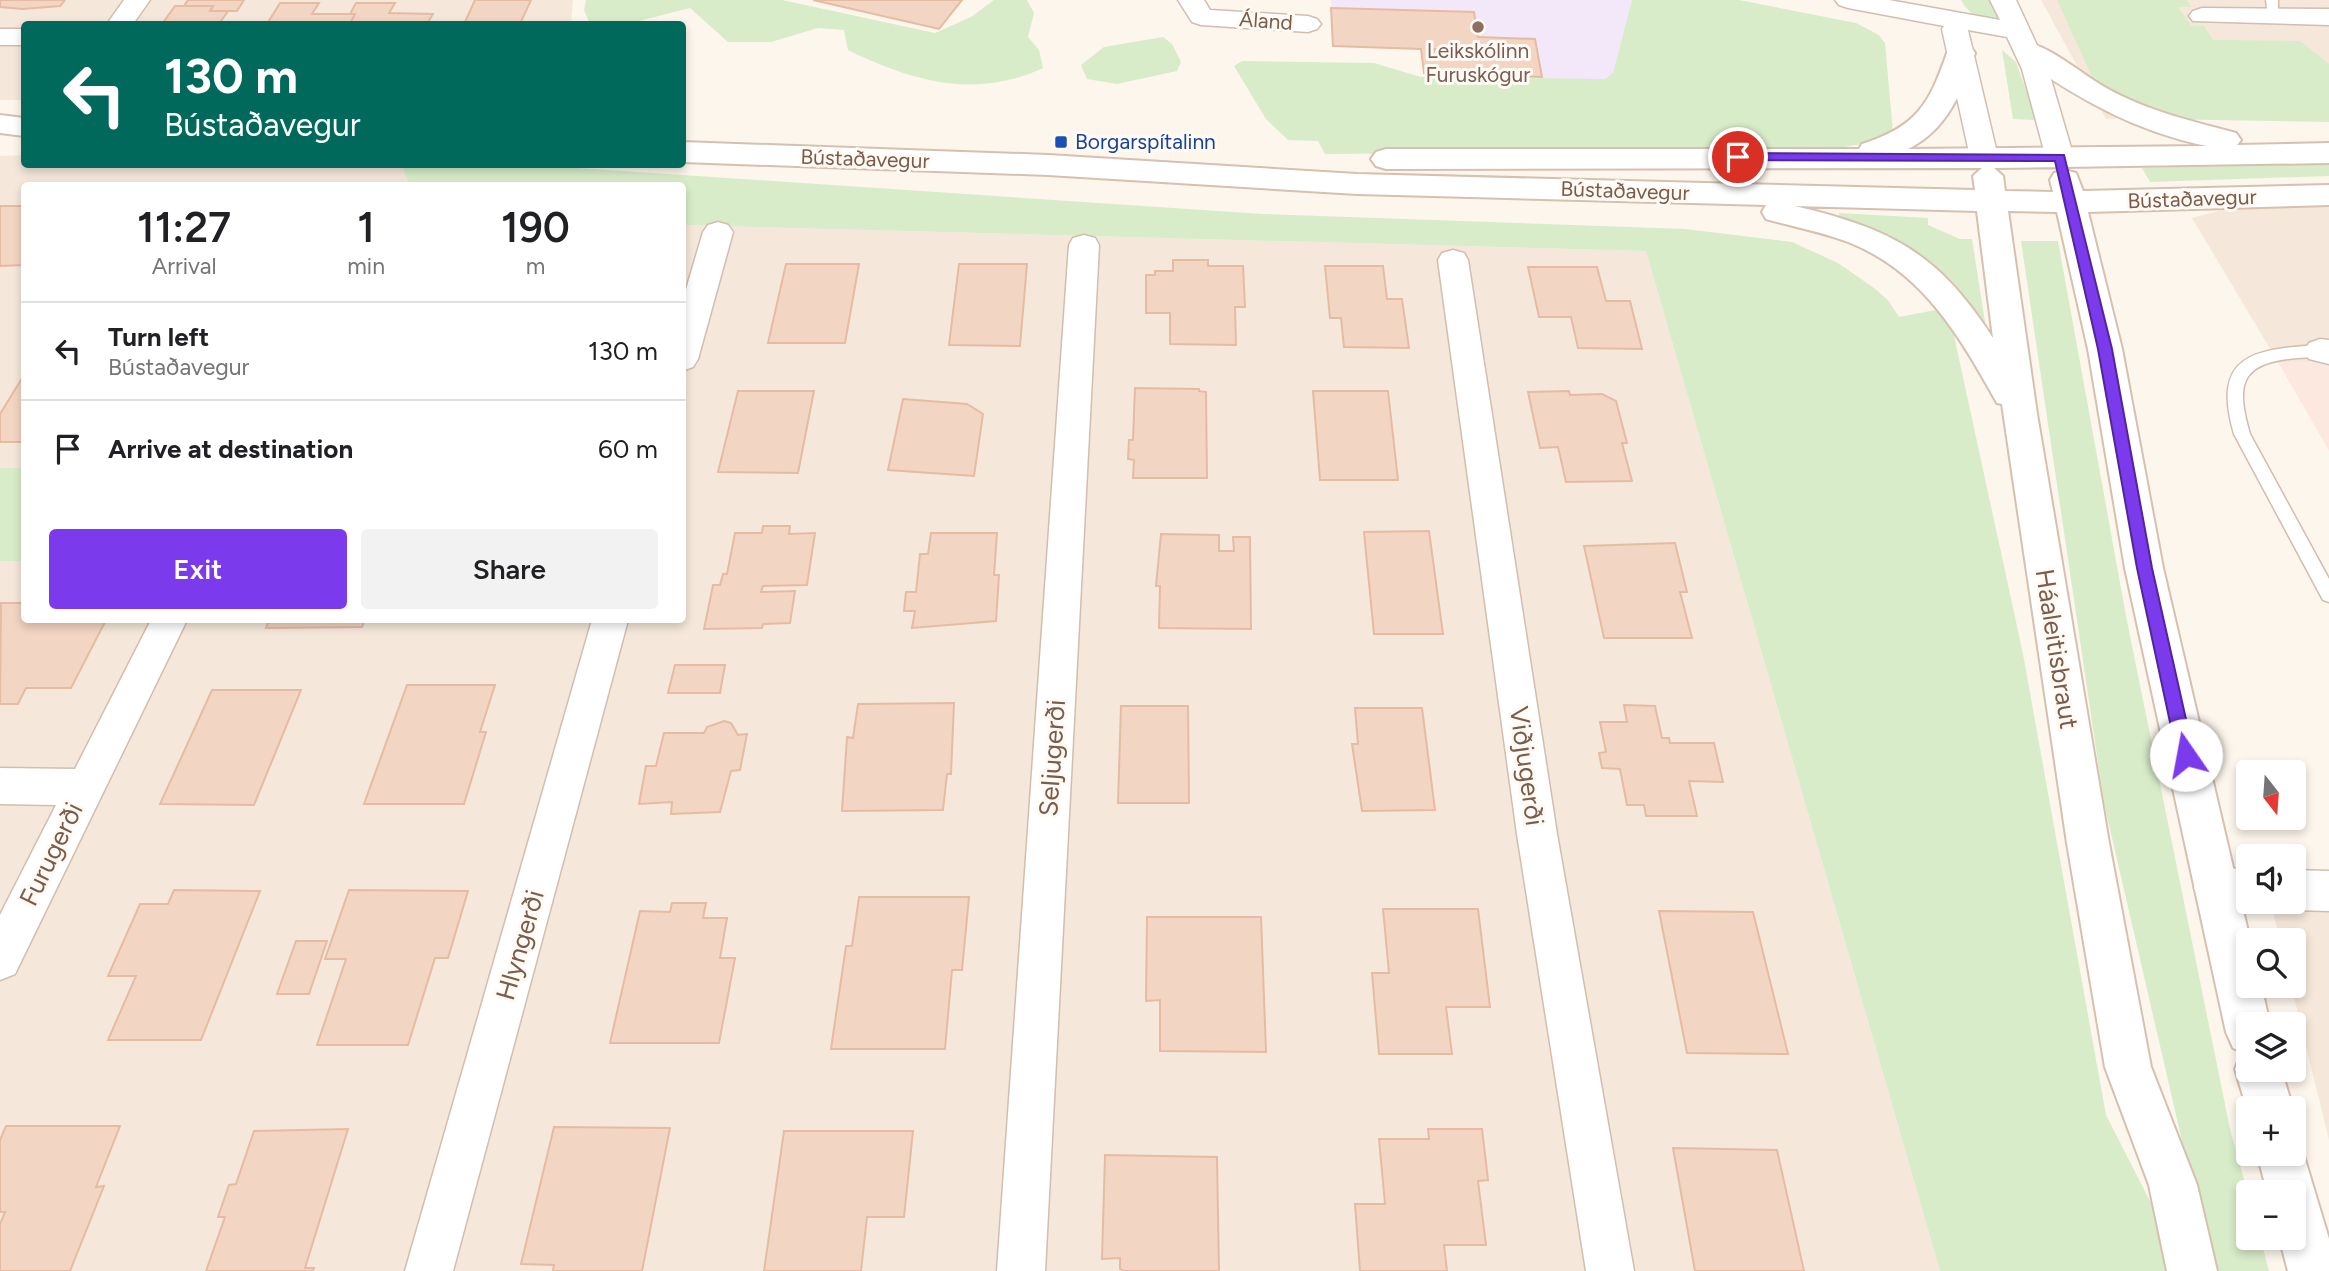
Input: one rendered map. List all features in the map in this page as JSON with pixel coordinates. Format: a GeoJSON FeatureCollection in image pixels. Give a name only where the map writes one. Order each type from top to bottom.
{"type":"FeatureCollection","features":[{"type":"Feature","properties":{"kind":"main road"},"geometry":{"type":"LineString","coordinates":[[2024,42],[2084,89],[2123,110],[2170,128],[2234,141],[2329,153]]}},
{"type":"Feature","properties":{"kind":"main road"},"geometry":{"type":"LineString","coordinates":[[1848,156],[1882,148],[1923,128],[1947,95],[1961,53]]}},
{"type":"Feature","properties":{"kind":"main road"},"geometry":{"type":"LineString","coordinates":[[0,124],[21,127]]}},
{"type":"Feature","properties":{"kind":"main road"},"geometry":{"type":"LineString","coordinates":[[0,141],[21,140]]}},
{"type":"Feature","properties":{"kind":"main road","name":"Bústaðavegur"},"geometry":{"type":"LineString","coordinates":[[686,152],[1048,165],[1357,184],[1993,201],[2071,202],[2329,195]]}},
{"type":"Feature","properties":{"kind":"main road","name":"Bústaðavegur"},"geometry":{"type":"LineString","coordinates":[[1048,165],[1354,159],[1848,156],[2060,158],[2329,153]]}},
{"type":"Feature","properties":{"kind":"main road","name":"Háaleitisbraut"},"geometry":{"type":"LineString","coordinates":[[1984,157],[1993,201],[2020,414],[2088,843],[2128,1067],[2173,1185],[2192,1271]]}},
{"type":"Feature","properties":{"kind":"main road"},"geometry":{"type":"LineString","coordinates":[[2060,158],[2105,349],[2144,568],[2232,888],[2247,1012]]}},
{"type":"Feature","properties":{"kind":"main road"},"geometry":{"type":"LineString","coordinates":[[1686,192],[1850,229],[1901,254],[1952,300],[1976,335],[2020,414]]}},
{"type":"Feature","properties":{"kind":"main road"},"geometry":{"type":"LineString","coordinates":[[2306,1246],[2313,1271]]}},
{"type":"Feature","properties":{"kind":"street"},"geometry":{"type":"LineString","coordinates":[[122,21],[137,0]]}},
{"type":"Feature","properties":{"kind":"street","name":"Áland"},"geometry":{"type":"LineString","coordinates":[[1191,0],[1201,17],[1308,24]]}},
{"type":"Feature","properties":{"kind":"street"},"geometry":{"type":"LineString","coordinates":[[1848,0],[1952,10],[2024,42]]}},
{"type":"Feature","properties":{"kind":"street"},"geometry":{"type":"LineString","coordinates":[[2003,0],[2024,42],[2060,158]]}},
{"type":"Feature","properties":{"kind":"street"},"geometry":{"type":"LineString","coordinates":[[2203,16],[2273,8],[2329,17]]}},
{"type":"Feature","properties":{"kind":"street","name":"Háaleitisbraut"},"geometry":{"type":"LineString","coordinates":[[1952,10],[1984,157]]}},
{"type":"Feature","properties":{"kind":"street"},"geometry":{"type":"LineString","coordinates":[[0,37],[21,37]]}},
{"type":"Feature","properties":{"kind":"street"},"geometry":{"type":"LineString","coordinates":[[686,345],[718,232]]}},
{"type":"Feature","properties":{"kind":"street","name":"Seljugerði"},"geometry":{"type":"LineString","coordinates":[[1021,1271],[1084,245]]}},
{"type":"Feature","properties":{"kind":"street","name":"Viðjugerði"},"geometry":{"type":"LineString","coordinates":[[1453,260],[1537,834],[1610,1271]]}},
{"type":"Feature","properties":{"kind":"street","name":"Furugerði"},"geometry":{"type":"LineString","coordinates":[[0,959],[167,623]]}},
{"type":"Feature","properties":{"kind":"street","name":"Hlyngerði"},"geometry":{"type":"LineString","coordinates":[[429,1271],[609,623]]}},
{"type":"Feature","properties":{"kind":"street","name":"Furugerði"},"geometry":{"type":"LineString","coordinates":[[0,786],[84,787]]}},
{"type":"Feature","properties":{"kind":"street"},"geometry":{"type":"LineString","coordinates":[[2306,890],[2329,891]]}},
{"type":"Feature","properties":{"kind":"lane"},"geometry":{"type":"LineString","coordinates":[[2324,351],[2277,352],[2250,362],[2232,384],[2232,410],[2242,434],[2329,595]]}},
{"type":"Feature","properties":{"kind":"shaded area"},"geometry":{"type":"Polygon","coordinates":[[[0,0],[573,0],[571,21],[21,21],[21,100],[0,100],[0,0]]]}},
{"type":"Feature","properties":{"kind":"shaded area","name":"Leikskólinn Furuskógur"},"geometry":{"type":"Polygon","coordinates":[[[1331,0],[1632,0],[1613,74],[1605,79],[1541,81],[1541,77],[1424,73],[1421,49],[1333,46],[1331,0]]]}},
{"type":"Feature","properties":{"kind":"shaded area"},"geometry":{"type":"Polygon","coordinates":[[[2041,0],[2329,0],[2329,116],[2106,119],[2041,0]]]}},
{"type":"Feature","properties":{"kind":"shaded area"},"geometry":{"type":"Polygon","coordinates":[[[21,155],[21,168],[402,168],[409,182],[21,182],[21,623],[686,623],[686,225],[1646,251],[1940,1271],[0,1271],[0,156],[21,155]]]}},
{"type":"Feature","properties":{"kind":"shaded area"},"geometry":{"type":"Polygon","coordinates":[[[2329,200],[2329,363],[2278,362],[2192,218],[2250,203],[2329,200]]]}},
{"type":"Feature","properties":{"kind":"shaded area"},"geometry":{"type":"Polygon","coordinates":[[[2278,362],[2329,363],[2329,451],[2278,362]]]}},
{"type":"Feature","properties":{"kind":"shaded area"},"geometry":{"type":"Polygon","coordinates":[[[2329,885],[2329,1140],[2306,1046],[2306,1012],[2298,1012],[2294,998],[2306,998],[2306,928],[2277,928],[2273,914],[2306,914],[2306,896],[2329,885]]]}},
{"type":"Feature","properties":{"kind":"green space"},"geometry":{"type":"Polygon","coordinates":[[[586,0],[782,0],[935,33],[971,17],[994,0],[1027,0],[1034,13],[1028,37],[1039,50],[1043,68],[1018,78],[993,83],[944,83],[896,70],[848,50],[844,30],[818,28],[771,42],[728,42],[690,8],[639,21],[589,21],[584,10],[586,0]]]}},
{"type":"Feature","properties":{"kind":"green space"},"geometry":{"type":"Polygon","coordinates":[[[1632,0],[1739,0],[1856,23],[1879,35],[1885,43],[1893,133],[1874,142],[1826,150],[1325,154],[1318,141],[1288,140],[1266,119],[1234,66],[1242,61],[1374,63],[1421,77],[1605,79],[1613,73],[1632,0]]]}},
{"type":"Feature","properties":{"kind":"green space"},"geometry":{"type":"Polygon","coordinates":[[[1961,0],[1995,0],[2002,18],[1990,20],[1978,17],[1968,10],[1961,0]]]}},
{"type":"Feature","properties":{"kind":"green space"},"geometry":{"type":"Polygon","coordinates":[[[2057,0],[2187,0],[2191,7],[2178,7],[2191,26],[2204,26],[2213,40],[2300,41],[2329,64],[2329,122],[2156,119],[2092,77],[2057,0]]]}},
{"type":"Feature","properties":{"kind":"green space"},"geometry":{"type":"Polygon","coordinates":[[[1163,37],[1172,44],[1181,62],[1177,71],[1117,84],[1087,79],[1081,65],[1104,47],[1163,37]]]}},
{"type":"Feature","properties":{"kind":"green space"},"geometry":{"type":"Polygon","coordinates":[[[2002,50],[2016,62],[2037,120],[2013,119],[2002,50]]]}},
{"type":"Feature","properties":{"kind":"green space"},"geometry":{"type":"Polygon","coordinates":[[[2329,162],[2329,176],[2150,182],[2142,168],[2329,162]]]}},
{"type":"Feature","properties":{"kind":"green space"},"geometry":{"type":"Polygon","coordinates":[[[402,168],[578,168],[1263,214],[1685,229],[1792,242],[1838,263],[1874,288],[1888,300],[1899,317],[1941,309],[1953,331],[2023,654],[2106,1115],[2153,1207],[2168,1271],[1940,1271],[1646,251],[686,225],[686,182],[409,182],[402,168]]]}},
{"type":"Feature","properties":{"kind":"green space"},"geometry":{"type":"Polygon","coordinates":[[[1839,213],[1928,218],[1928,225],[1960,239],[1972,239],[1985,322],[1979,321],[1951,284],[1919,256],[1881,234],[1839,218],[1839,213]]]}},
{"type":"Feature","properties":{"kind":"green space"},"geometry":{"type":"Polygon","coordinates":[[[2021,241],[2058,241],[2126,616],[2236,1150],[2236,1166],[2240,1166],[2244,1180],[2236,1180],[2236,1250],[2263,1250],[2269,1271],[2212,1271],[2104,803],[2021,241]]]}},
{"type":"Feature","properties":{"kind":"green space"},"geometry":{"type":"Polygon","coordinates":[[[0,468],[21,468],[21,561],[0,561],[0,468]]]}},
{"type":"Feature","properties":{"kind":"building"},"geometry":{"type":"Polygon","coordinates":[[[0,0],[65,0],[60,6],[23,9],[0,7],[0,0]]]}},
{"type":"Feature","properties":{"kind":"building"},"geometry":{"type":"Polygon","coordinates":[[[188,0],[244,0],[237,11],[210,11],[213,6],[184,6],[188,0]]]}},
{"type":"Feature","properties":{"kind":"building"},"geometry":{"type":"Polygon","coordinates":[[[475,0],[531,0],[521,21],[465,21],[475,0]]]}},
{"type":"Feature","properties":{"kind":"building"},"geometry":{"type":"Polygon","coordinates":[[[813,0],[962,0],[939,29],[813,0]]]}},
{"type":"Feature","properties":{"kind":"building"},"geometry":{"type":"Polygon","coordinates":[[[280,3],[319,3],[312,14],[355,14],[352,21],[269,21],[280,3]]]}},
{"type":"Feature","properties":{"kind":"building"},"geometry":{"type":"Polygon","coordinates":[[[356,3],[395,3],[389,13],[433,14],[429,21],[352,21],[355,14],[350,14],[356,3]]]}},
{"type":"Feature","properties":{"kind":"building"},"geometry":{"type":"Polygon","coordinates":[[[175,6],[213,6],[210,11],[228,11],[221,21],[164,21],[175,6]]]}},
{"type":"Feature","properties":{"kind":"building"},"geometry":{"type":"Polygon","coordinates":[[[1331,8],[1474,12],[1478,37],[1535,39],[1542,77],[1424,73],[1421,49],[1333,46],[1331,8]],[[1434,49],[1434,54],[1495,55],[1495,50],[1434,49]]]}},
{"type":"Feature","properties":{"kind":"building"},"geometry":{"type":"Polygon","coordinates":[[[0,206],[21,206],[21,265],[0,266],[0,206]]]}},
{"type":"Feature","properties":{"kind":"building"},"geometry":{"type":"Polygon","coordinates":[[[1173,260],[1208,260],[1208,266],[1243,266],[1245,307],[1235,307],[1236,345],[1170,344],[1170,313],[1146,313],[1146,275],[1155,275],[1155,271],[1173,271],[1173,260]]]}},
{"type":"Feature","properties":{"kind":"building"},"geometry":{"type":"Polygon","coordinates":[[[786,264],[859,264],[845,343],[768,343],[786,264]]]}},
{"type":"Feature","properties":{"kind":"building"},"geometry":{"type":"Polygon","coordinates":[[[959,264],[1027,264],[1020,346],[949,345],[959,264]]]}},
{"type":"Feature","properties":{"kind":"building"},"geometry":{"type":"Polygon","coordinates":[[[1325,266],[1383,266],[1387,299],[1402,299],[1409,348],[1344,347],[1341,318],[1330,318],[1325,266]]]}},
{"type":"Feature","properties":{"kind":"building"},"geometry":{"type":"Polygon","coordinates":[[[1528,267],[1597,267],[1606,301],[1630,301],[1642,349],[1578,348],[1571,317],[1539,317],[1528,267]]]}},
{"type":"Feature","properties":{"kind":"building"},"geometry":{"type":"Polygon","coordinates":[[[21,380],[21,442],[0,442],[0,414],[21,380]]]}},
{"type":"Feature","properties":{"kind":"building"},"geometry":{"type":"Polygon","coordinates":[[[1135,388],[1199,389],[1206,392],[1207,478],[1133,478],[1134,460],[1128,459],[1129,440],[1133,440],[1135,388]]]}},
{"type":"Feature","properties":{"kind":"building"},"geometry":{"type":"Polygon","coordinates":[[[738,391],[814,391],[798,473],[718,472],[738,391]]]}},
{"type":"Feature","properties":{"kind":"building"},"geometry":{"type":"Polygon","coordinates":[[[1313,391],[1388,391],[1398,480],[1320,480],[1313,391]]]}},
{"type":"Feature","properties":{"kind":"building"},"geometry":{"type":"Polygon","coordinates":[[[1569,391],[1570,395],[1602,394],[1616,401],[1627,443],[1622,443],[1632,481],[1566,482],[1558,447],[1540,448],[1528,392],[1569,391]]]}},
{"type":"Feature","properties":{"kind":"building"},"geometry":{"type":"Polygon","coordinates":[[[903,399],[967,404],[983,414],[974,476],[888,470],[903,399]]]}},
{"type":"Feature","properties":{"kind":"building"},"geometry":{"type":"Polygon","coordinates":[[[763,526],[790,526],[789,534],[815,533],[807,585],[763,586],[761,592],[795,591],[790,623],[763,624],[762,628],[704,629],[713,585],[720,585],[723,574],[727,574],[735,533],[762,533],[763,526]]]}},
{"type":"Feature","properties":{"kind":"building"},"geometry":{"type":"Polygon","coordinates":[[[1429,531],[1443,634],[1374,634],[1364,532],[1429,531]]]}},
{"type":"Feature","properties":{"kind":"building"},"geometry":{"type":"Polygon","coordinates":[[[931,533],[997,533],[994,575],[999,575],[996,621],[912,628],[915,611],[904,611],[906,592],[916,592],[920,554],[928,554],[931,533]]]}},
{"type":"Feature","properties":{"kind":"building"},"geometry":{"type":"Polygon","coordinates":[[[1161,534],[1219,535],[1219,551],[1234,551],[1233,537],[1250,537],[1251,629],[1159,628],[1160,586],[1156,586],[1161,534]]]}},
{"type":"Feature","properties":{"kind":"building"},"geometry":{"type":"Polygon","coordinates":[[[1675,543],[1687,592],[1680,592],[1692,638],[1604,638],[1584,546],[1675,543]]]}},
{"type":"Feature","properties":{"kind":"building"},"geometry":{"type":"Polygon","coordinates":[[[1,603],[21,603],[21,623],[104,623],[71,688],[26,688],[18,704],[0,704],[1,603]]]}},
{"type":"Feature","properties":{"kind":"building"},"geometry":{"type":"Polygon","coordinates":[[[268,623],[364,623],[362,627],[266,628],[268,623]]]}},
{"type":"Feature","properties":{"kind":"building"},"geometry":{"type":"Polygon","coordinates":[[[675,665],[725,665],[720,693],[668,693],[675,665]]]}},
{"type":"Feature","properties":{"kind":"building"},"geometry":{"type":"Polygon","coordinates":[[[407,685],[495,685],[480,732],[486,732],[464,804],[364,804],[407,685]]]}},
{"type":"Feature","properties":{"kind":"building"},"geometry":{"type":"Polygon","coordinates":[[[212,690],[301,690],[254,805],[160,804],[212,690]]]}},
{"type":"Feature","properties":{"kind":"building"},"geometry":{"type":"Polygon","coordinates":[[[954,703],[951,774],[947,774],[943,810],[842,811],[847,737],[853,738],[858,704],[954,703]]]}},
{"type":"Feature","properties":{"kind":"building"},"geometry":{"type":"Polygon","coordinates":[[[1624,705],[1655,706],[1662,738],[1669,738],[1670,743],[1714,743],[1723,782],[1689,781],[1697,816],[1646,816],[1644,805],[1627,805],[1620,769],[1602,768],[1599,753],[1606,752],[1600,722],[1627,722],[1624,705]]]}},
{"type":"Feature","properties":{"kind":"building"},"geometry":{"type":"Polygon","coordinates":[[[1121,706],[1188,706],[1189,803],[1118,803],[1121,706]]]}},
{"type":"Feature","properties":{"kind":"building"},"geometry":{"type":"Polygon","coordinates":[[[1355,708],[1422,708],[1435,810],[1362,811],[1352,744],[1358,744],[1355,708]]]}},
{"type":"Feature","properties":{"kind":"building"},"geometry":{"type":"Polygon","coordinates":[[[724,721],[731,723],[738,735],[747,734],[740,770],[731,771],[720,812],[671,814],[672,802],[639,804],[646,766],[656,766],[664,733],[704,733],[707,727],[724,721]]]}},
{"type":"Feature","properties":{"kind":"building"},"geometry":{"type":"Polygon","coordinates":[[[174,890],[260,891],[201,1040],[108,1040],[136,976],[108,976],[140,904],[168,904],[174,890]]]}},
{"type":"Feature","properties":{"kind":"building"},"geometry":{"type":"Polygon","coordinates":[[[349,890],[468,891],[448,958],[435,958],[408,1045],[317,1045],[346,959],[325,959],[349,890]]]}},
{"type":"Feature","properties":{"kind":"building"},"geometry":{"type":"Polygon","coordinates":[[[859,897],[969,897],[962,970],[952,970],[945,1049],[831,1049],[846,946],[852,946],[859,897]]]}},
{"type":"Feature","properties":{"kind":"building"},"geometry":{"type":"Polygon","coordinates":[[[672,903],[706,903],[703,918],[727,918],[720,958],[735,958],[719,1043],[610,1043],[640,911],[670,912],[672,903]]]}},
{"type":"Feature","properties":{"kind":"building"},"geometry":{"type":"Polygon","coordinates":[[[1383,909],[1478,909],[1490,1007],[1446,1007],[1452,1054],[1379,1054],[1372,973],[1389,973],[1383,909]]]}},
{"type":"Feature","properties":{"kind":"building"},"geometry":{"type":"Polygon","coordinates":[[[1659,911],[1753,912],[1788,1054],[1687,1053],[1659,911]]]}},
{"type":"Feature","properties":{"kind":"building"},"geometry":{"type":"Polygon","coordinates":[[[1147,917],[1261,917],[1266,1052],[1160,1051],[1160,1000],[1146,1001],[1147,917]]]}},
{"type":"Feature","properties":{"kind":"building"},"geometry":{"type":"Polygon","coordinates":[[[296,941],[327,941],[309,994],[277,994],[296,941]]]}},
{"type":"Feature","properties":{"kind":"building"},"geometry":{"type":"Polygon","coordinates":[[[6,1126],[120,1126],[96,1187],[104,1186],[70,1271],[0,1271],[0,1224],[5,1212],[0,1212],[0,1140],[6,1126]]]}},
{"type":"Feature","properties":{"kind":"building"},"geometry":{"type":"Polygon","coordinates":[[[554,1127],[670,1128],[642,1271],[553,1271],[554,1265],[521,1264],[554,1127]]]}},
{"type":"Feature","properties":{"kind":"building"},"geometry":{"type":"Polygon","coordinates":[[[348,1129],[305,1268],[314,1268],[313,1271],[206,1271],[225,1217],[218,1217],[229,1185],[236,1184],[254,1131],[348,1129]]]}},
{"type":"Feature","properties":{"kind":"building"},"geometry":{"type":"Polygon","coordinates":[[[1428,1129],[1482,1129],[1488,1180],[1478,1181],[1486,1245],[1444,1245],[1447,1271],[1360,1271],[1355,1204],[1385,1204],[1379,1139],[1429,1139],[1428,1129]]]}},
{"type":"Feature","properties":{"kind":"building"},"geometry":{"type":"Polygon","coordinates":[[[784,1131],[913,1131],[904,1217],[867,1217],[861,1271],[764,1271],[784,1131]]]}},
{"type":"Feature","properties":{"kind":"building"},"geometry":{"type":"Polygon","coordinates":[[[1673,1148],[1777,1150],[1804,1271],[1695,1271],[1673,1148]]]}},
{"type":"Feature","properties":{"kind":"building"},"geometry":{"type":"Polygon","coordinates":[[[1105,1155],[1217,1157],[1219,1271],[1124,1271],[1120,1269],[1120,1258],[1102,1259],[1105,1155]]]}},
{"type":"Feature","properties":{"kind":"place","name":"Leikskólinn Furuskógur"},"geometry":{"type":"Point","coordinates":[1478,27]}},
{"type":"Feature","properties":{"kind":"place","name":"Borgarspítalinn"},"geometry":{"type":"Point","coordinates":[1061,142]}},
{"type":"Feature","properties":{"kind":"route"},"geometry":{"type":"LineString","coordinates":[[1738,157],[2060,158],[2105,349],[2144,568],[2186,755]]}}]}
